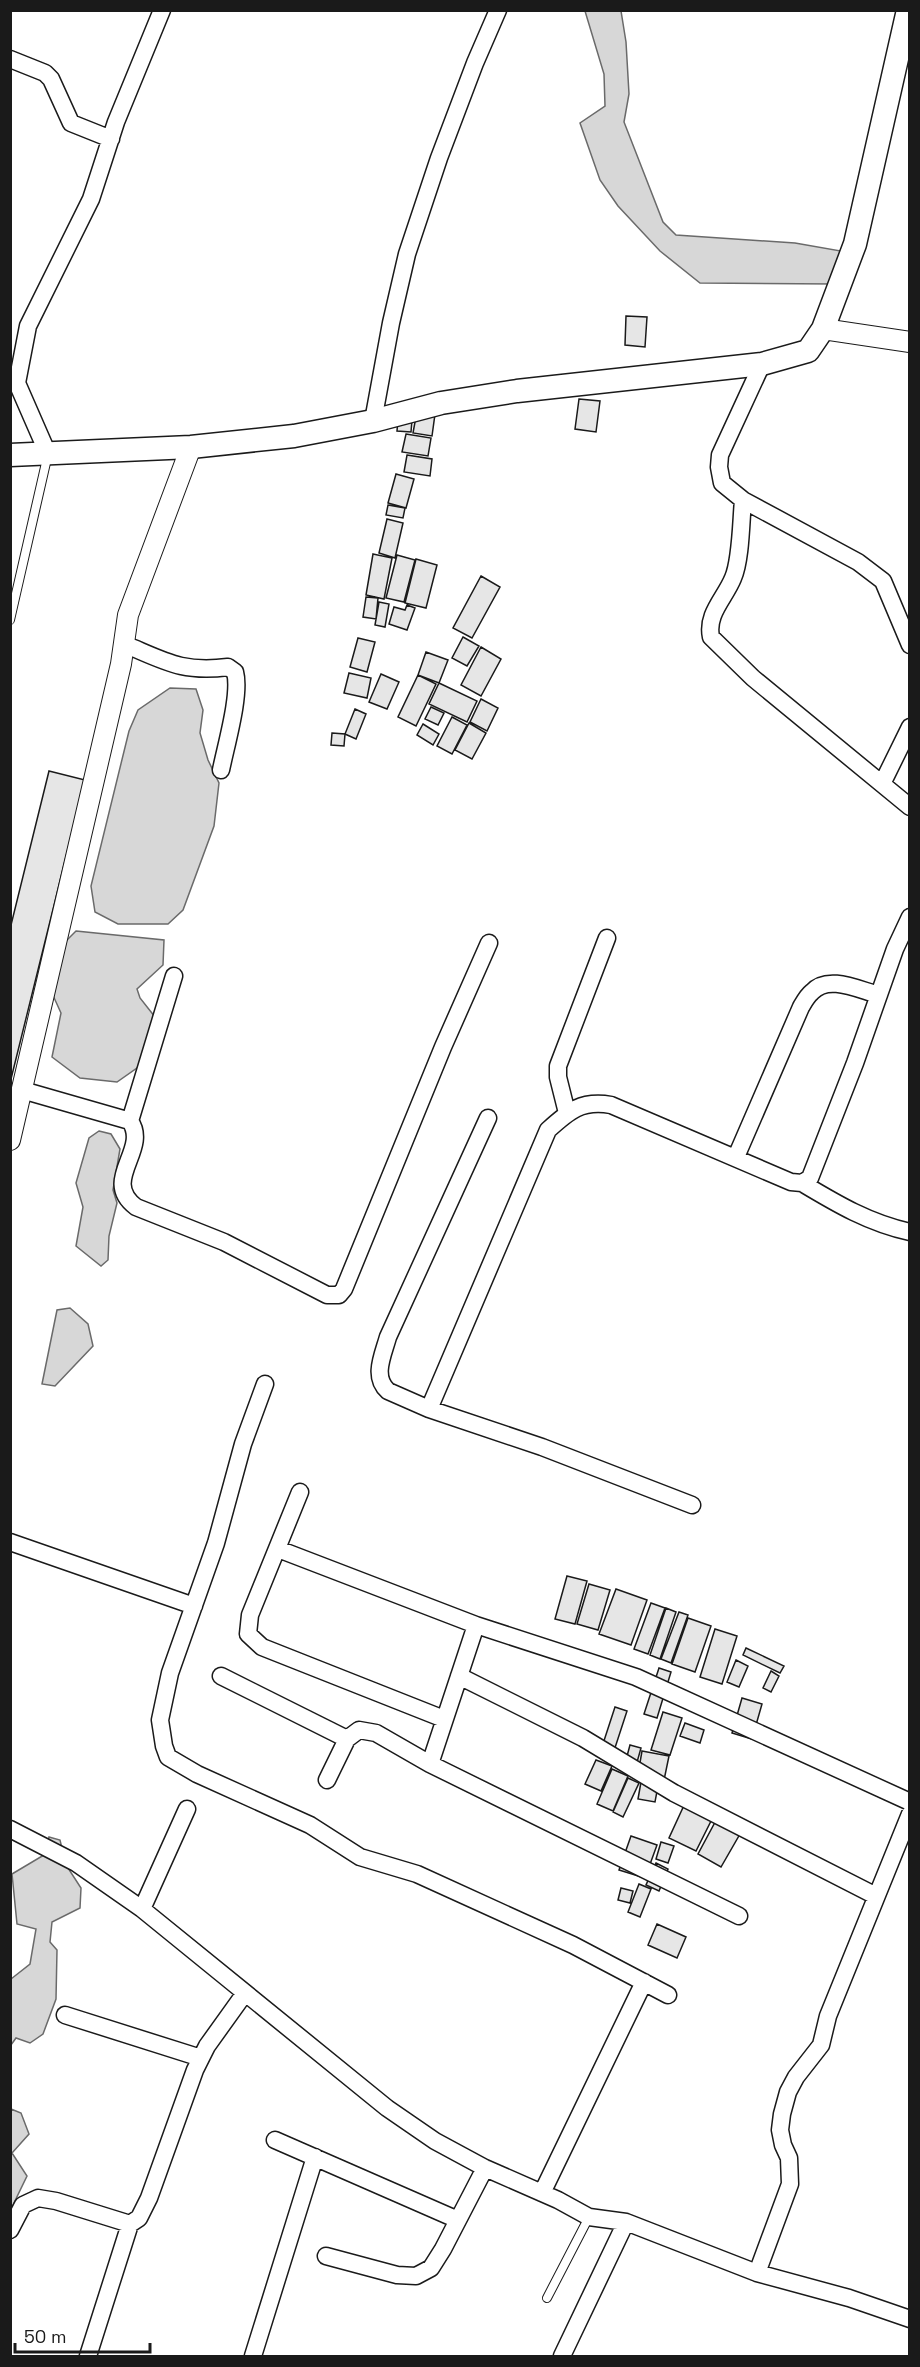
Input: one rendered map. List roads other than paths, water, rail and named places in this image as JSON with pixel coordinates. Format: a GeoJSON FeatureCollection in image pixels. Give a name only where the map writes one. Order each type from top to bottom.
{"type":"FeatureCollection","features":[{"type":"Feature","properties":{"kind":"main road"},"geometry":{"type":"LineString","coordinates":[[10,455],[191,447],[294,436],[373,422],[441,403],[517,391],[762,364],[808,351],[826,322],[855,244],[908,10]]}},
{"type":"Feature","properties":{"kind":"street"},"geometry":{"type":"LineString","coordinates":[[48,454],[17,383],[28,326],[91,198],[162,10]]}},
{"type":"Feature","properties":{"kind":"street"},"geometry":{"type":"LineString","coordinates":[[373,422],[391,323],[407,254],[439,158],[498,10]]}},
{"type":"Feature","properties":{"kind":"street"},"geometry":{"type":"LineString","coordinates":[[10,58],[45,73],[51,79],[71,123],[111,140]]}},
{"type":"Feature","properties":{"kind":"street"},"geometry":{"type":"LineString","coordinates":[[826,322],[909,342]]}},
{"type":"Feature","properties":{"kind":"street"},"geometry":{"type":"LineString","coordinates":[[762,364],[720,455],[722,483],[743,500],[858,562],[882,581],[909,645]]}},
{"type":"Feature","properties":{"kind":"street"},"geometry":{"type":"LineString","coordinates":[[10,1140],[124,644],[128,615],[191,447]]}},
{"type":"Feature","properties":{"kind":"street"},"geometry":{"type":"LineString","coordinates":[[743,500],[734,577],[712,616],[711,637],[753,678],[909,807]]}},
{"type":"Feature","properties":{"kind":"street"},"geometry":{"type":"LineString","coordinates":[[124,644],[174,665],[204,670],[228,667],[235,672],[237,680],[235,699],[221,770]]}},
{"type":"Feature","properties":{"kind":"street"},"geometry":{"type":"LineString","coordinates":[[882,784],[909,727]]}},
{"type":"Feature","properties":{"kind":"street"},"geometry":{"type":"LineString","coordinates":[[802,1183],[810,1178],[909,917]]}},
{"type":"Feature","properties":{"kind":"street"},"geometry":{"type":"LineString","coordinates":[[567,1113],[558,1077],[558,1066],[607,938]]}},
{"type":"Feature","properties":{"kind":"street"},"geometry":{"type":"LineString","coordinates":[[22,1090],[130,1121],[135,1128],[135,1139],[123,1175],[122,1192],[126,1200],[136,1207],[224,1242],[327,1295],[339,1295],[344,1289],[443,1047],[489,943]]}},
{"type":"Feature","properties":{"kind":"street"},"geometry":{"type":"LineString","coordinates":[[130,1121],[174,976]]}},
{"type":"Feature","properties":{"kind":"street"},"geometry":{"type":"LineString","coordinates":[[736,1157],[801,1007],[812,992],[822,984],[833,983],[879,995]]}},
{"type":"Feature","properties":{"kind":"street"},"geometry":{"type":"LineString","coordinates":[[429,1409],[548,1130],[567,1113],[586,1104],[611,1105],[791,1182],[802,1183],[850,1212],[872,1222],[909,1232]]}},
{"type":"Feature","properties":{"kind":"street"},"geometry":{"type":"LineString","coordinates":[[488,1118],[388,1337],[380,1363],[379,1380],[382,1387],[388,1392],[429,1409],[542,1447],[692,1505]]}},
{"type":"Feature","properties":{"kind":"street"},"geometry":{"type":"LineString","coordinates":[[265,1384],[243,1444],[216,1543],[170,1672],[160,1720],[168,1757],[197,1774],[262,1801],[310,1825],[360,1857],[417,1874],[573,1945],[668,1995]]}},
{"type":"Feature","properties":{"kind":"street"},"geometry":{"type":"LineString","coordinates":[[300,1492],[250,1615],[248,1634],[261,1647],[444,1719]]}},
{"type":"Feature","properties":{"kind":"street"},"geometry":{"type":"LineString","coordinates":[[10,1542],[194,1606]]}},
{"type":"Feature","properties":{"kind":"street"},"geometry":{"type":"LineString","coordinates":[[278,1549],[476,1625],[636,1677],[909,1802]]}},
{"type":"Feature","properties":{"kind":"street"},"geometry":{"type":"LineString","coordinates":[[430,1764],[476,1625]]}},
{"type":"Feature","properties":{"kind":"street"},"geometry":{"type":"LineString","coordinates":[[220,1676],[347,1739]]}},
{"type":"Feature","properties":{"kind":"street"},"geometry":{"type":"LineString","coordinates":[[459,1676],[583,1738],[674,1793],[876,1896]]}},
{"type":"Feature","properties":{"kind":"street"},"geometry":{"type":"LineString","coordinates":[[327,1780],[347,1739],[358,1730],[375,1733],[430,1764],[739,1916]]}},
{"type":"Feature","properties":{"kind":"street"},"geometry":{"type":"LineString","coordinates":[[142,1909],[187,1809]]}},
{"type":"Feature","properties":{"kind":"street"},"geometry":{"type":"LineString","coordinates":[[757,2273],[790,2184],[789,2158],[780,2130],[788,2092],[796,2077],[821,2045],[828,2016],[909,1814]]}},
{"type":"Feature","properties":{"kind":"street"},"geometry":{"type":"LineString","coordinates":[[10,1829],[76,1863],[142,1909],[387,2108],[435,2142],[589,2217],[626,2222],[757,2273],[849,2298],[909,2319]]}},
{"type":"Feature","properties":{"kind":"street"},"geometry":{"type":"LineString","coordinates":[[542,2193],[644,1982]]}},
{"type":"Feature","properties":{"kind":"street"},"geometry":{"type":"LineString","coordinates":[[88,2356],[130,2224],[139,2218],[149,2198],[201,2058],[245,1993]]}},
{"type":"Feature","properties":{"kind":"street"},"geometry":{"type":"LineString","coordinates":[[65,2015],[201,2058]]}},
{"type":"Feature","properties":{"kind":"street"},"geometry":{"type":"LineString","coordinates":[[275,2140],[458,2220]]}},
{"type":"Feature","properties":{"kind":"street"},"geometry":{"type":"LineString","coordinates":[[253,2356],[315,2157]]}},
{"type":"Feature","properties":{"kind":"street"},"geometry":{"type":"LineString","coordinates":[[326,2256],[397,2275],[416,2276],[430,2268],[485,2168]]}},
{"type":"Feature","properties":{"kind":"street"},"geometry":{"type":"LineString","coordinates":[[10,2230],[23,2205],[38,2198],[130,2224]]}},
{"type":"Feature","properties":{"kind":"street"},"geometry":{"type":"LineString","coordinates":[[562,2356],[626,2222]]}},
{"type":"Feature","properties":{"kind":"lane"},"geometry":{"type":"LineString","coordinates":[[10,620],[48,454]]}},
{"type":"Feature","properties":{"kind":"lane"},"geometry":{"type":"LineString","coordinates":[[547,2298],[589,2217]]}}]}
